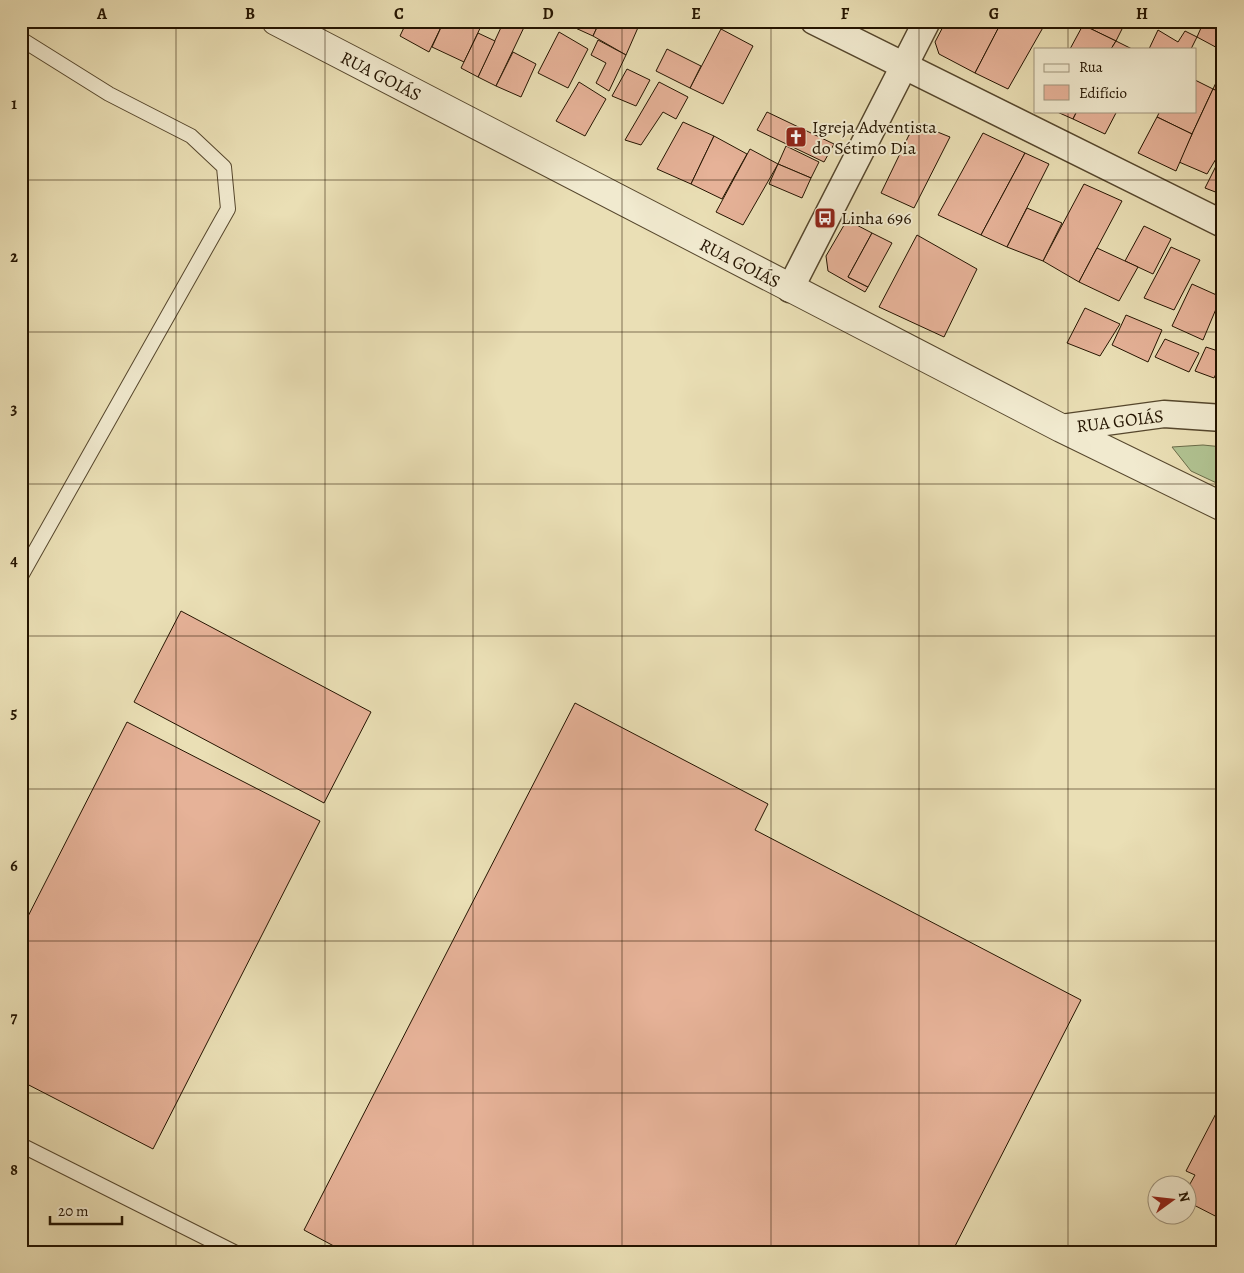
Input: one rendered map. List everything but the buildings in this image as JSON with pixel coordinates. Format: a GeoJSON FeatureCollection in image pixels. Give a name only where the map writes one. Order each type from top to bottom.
{"type":"FeatureCollection","features":[{"type":"Feature","properties":{"kind":"street","name":"RUA GOIÁS"},"geometry":{"type":"LineString","coordinates":[[276,21],[1061,428],[1164,414],[1223,418]]}},
{"type":"Feature","properties":{"kind":"street"},"geometry":{"type":"LineString","coordinates":[[814,21],[1223,224]]}},
{"type":"Feature","properties":{"kind":"street"},"geometry":{"type":"LineString","coordinates":[[790,289],[927,21]]}},
{"type":"Feature","properties":{"kind":"street"},"geometry":{"type":"LineString","coordinates":[[1061,428],[1223,507]]}},
{"type":"Feature","properties":{"kind":"lane"},"geometry":{"type":"LineString","coordinates":[[21,39],[109,94],[191,136],[224,167],[228,209],[21,576]]}},
{"type":"Feature","properties":{"kind":"lane"},"geometry":{"type":"LineString","coordinates":[[21,1145],[234,1252]]}},
{"type":"Feature","properties":{"kind":"green space"},"geometry":{"type":"Polygon","coordinates":[[[1203,445],[1223,447],[1223,486],[1191,471],[1172,447],[1203,445]]]}},
{"type":"Feature","properties":{"kind":"place","name":"Igreja Adventista do Sétimo Dia"},"geometry":{"type":"Point","coordinates":[796,137]}},
{"type":"Feature","properties":{"kind":"place","name":"Linha 696"},"geometry":{"type":"Point","coordinates":[825,218]}}]}
